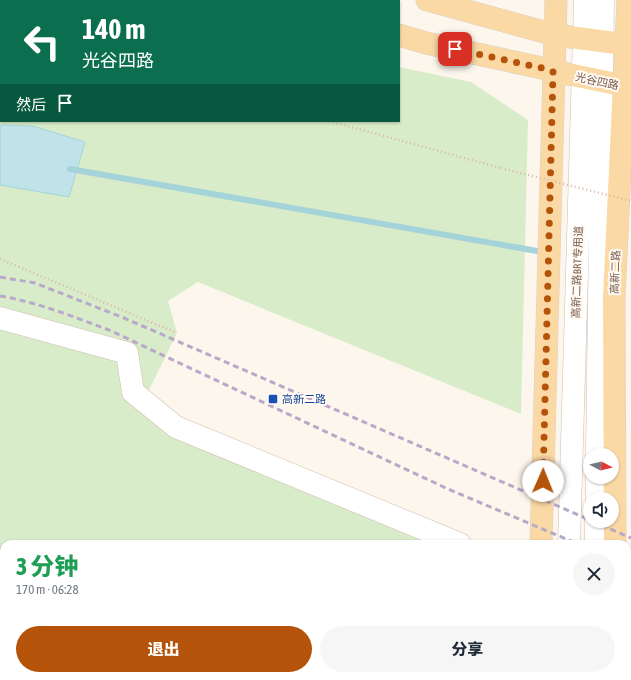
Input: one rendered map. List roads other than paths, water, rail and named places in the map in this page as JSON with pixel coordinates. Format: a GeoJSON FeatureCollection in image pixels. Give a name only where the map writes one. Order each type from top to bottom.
{"type":"FeatureCollection","features":[{"type":"Feature","properties":{"kind":"main road"},"geometry":{"type":"LineString","coordinates":[[427,0],[555,35],[628,45]]}},
{"type":"Feature","properties":{"kind":"main road"},"geometry":{"type":"LineString","coordinates":[[542,540],[556,0]]}},
{"type":"Feature","properties":{"kind":"main road","name":"高新二路"},"geometry":{"type":"LineString","coordinates":[[615,540],[614,296],[625,197],[628,0]]}},
{"type":"Feature","properties":{"kind":"main road","name":"光谷四路"},"geometry":{"type":"LineString","coordinates":[[400,35],[426,43],[542,68],[553,72],[627,87]]}},
{"type":"Feature","properties":{"kind":"main road"},"geometry":{"type":"LineString","coordinates":[[625,197],[631,164]]}},
{"type":"Feature","properties":{"kind":"lane","name":"高新二路BRT专用道"},"geometry":{"type":"LineString","coordinates":[[585,0],[593,40]]}},
{"type":"Feature","properties":{"kind":"lane","name":"高新二路BRT专用道"},"geometry":{"type":"LineString","coordinates":[[569,540],[593,40],[603,0]]}},
{"type":"Feature","properties":{"kind":"lane","name":"高新二路BRT专用道"},"geometry":{"type":"LineString","coordinates":[[592,80],[597,448]]}},
{"type":"Feature","properties":{"kind":"lane"},"geometry":{"type":"LineString","coordinates":[[0,318],[127,353],[134,392],[176,427],[450,540]]}},
{"type":"Feature","properties":{"kind":"lane"},"geometry":{"type":"LineString","coordinates":[[596,528],[596,540]]}},
{"type":"Feature","properties":{"kind":"water"},"geometry":{"type":"Polygon","coordinates":[[[0,125],[33,126],[85,142],[69,197],[0,185],[0,125]]]}},
{"type":"Feature","properties":{"kind":"waterway"},"geometry":{"type":"LineString","coordinates":[[70,169],[537,251]]}},
{"type":"Feature","properties":{"kind":"railway"},"geometry":{"type":"LineString","coordinates":[[0,277],[35,283],[124,318],[583,517]]}},
{"type":"Feature","properties":{"kind":"railway"},"geometry":{"type":"LineString","coordinates":[[0,296],[42,306],[109,330],[448,489],[569,540]]}},
{"type":"Feature","properties":{"kind":"railway"},"geometry":{"type":"LineString","coordinates":[[608,528],[631,538]]}},
{"type":"Feature","properties":{"kind":"place","name":"高新二路"},"geometry":{"type":"Point","coordinates":[273,399]}}]}
